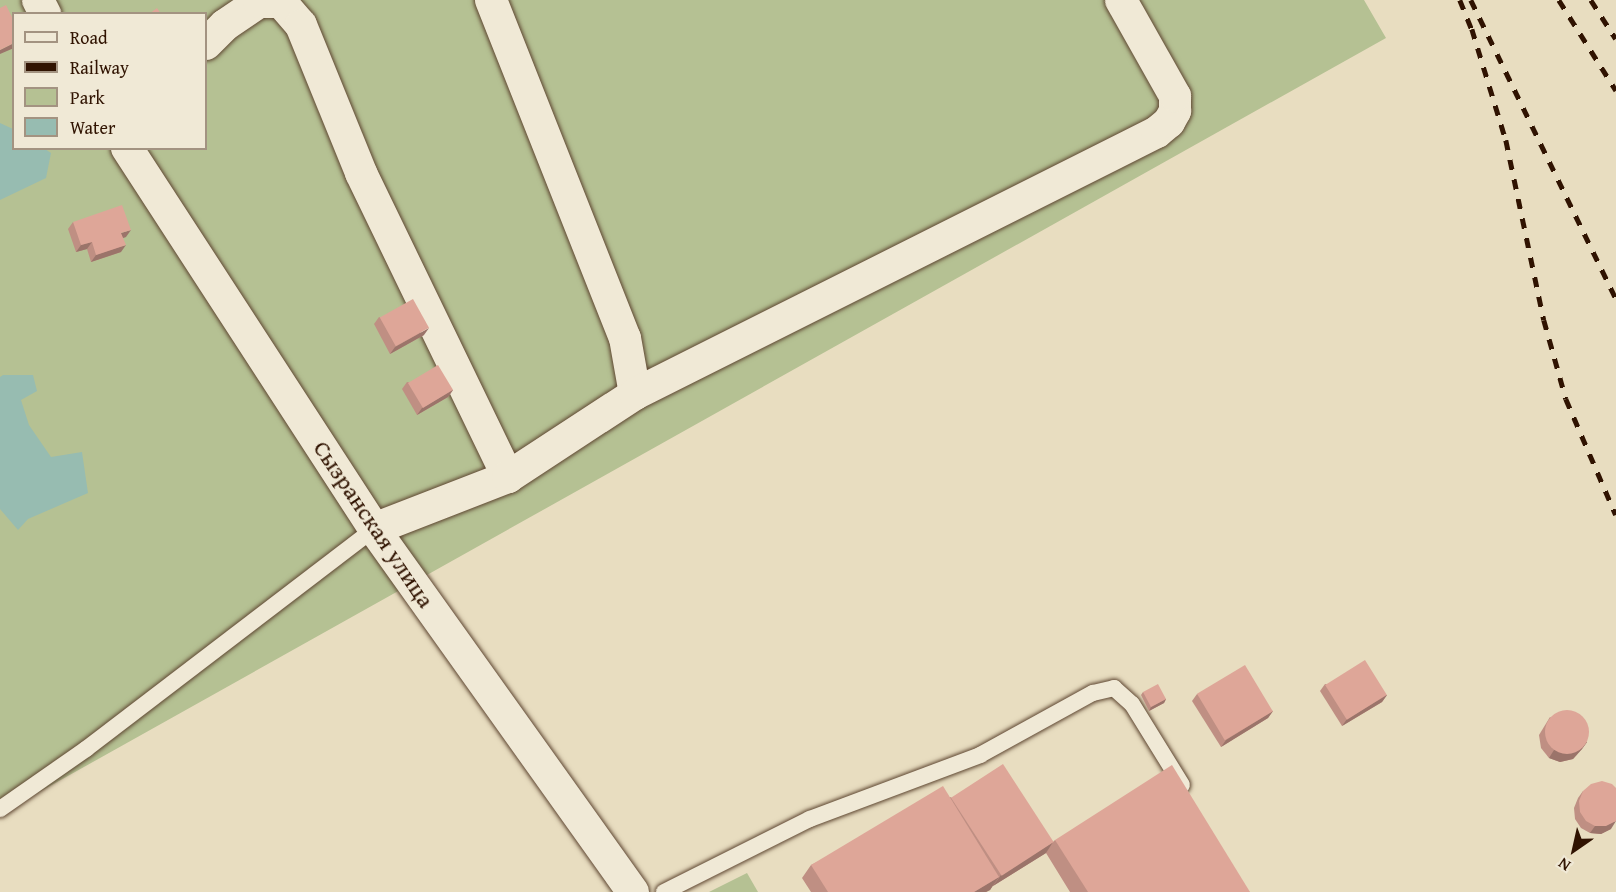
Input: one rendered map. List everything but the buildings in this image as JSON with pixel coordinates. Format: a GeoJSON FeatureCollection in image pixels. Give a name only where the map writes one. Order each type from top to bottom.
{"type":"FeatureCollection","features":[{"type":"Feature","properties":{"kind":"street"},"geometry":{"type":"LineString","coordinates":[[491,0],[625,338],[635,394]]}},
{"type":"Feature","properties":{"kind":"street"},"geometry":{"type":"LineString","coordinates":[[374,529],[508,477],[635,394],[1157,132],[1169,122],[1175,111],[1175,96],[1121,0]]}},
{"type":"Feature","properties":{"kind":"street"},"geometry":{"type":"LineString","coordinates":[[207,43],[225,25],[259,2],[281,2],[301,25],[362,173],[508,477]]}},
{"type":"Feature","properties":{"kind":"street","name":"Сызранская улица"},"geometry":{"type":"LineString","coordinates":[[128,150],[374,529],[633,892]]}},
{"type":"Feature","properties":{"kind":"lane"},"geometry":{"type":"LineString","coordinates":[[0,809],[86,749],[374,529]]}},
{"type":"Feature","properties":{"kind":"lane"},"geometry":{"type":"LineString","coordinates":[[664,892],[810,819],[980,755],[1093,693],[1114,688],[1132,704],[1194,803]]}},
{"type":"Feature","properties":{"kind":"green space"},"geometry":{"type":"Polygon","coordinates":[[[0,0],[1364,0],[1386,38],[0,814],[0,0]]]}},
{"type":"Feature","properties":{"kind":"green space"},"geometry":{"type":"Polygon","coordinates":[[[747,873],[758,892],[709,892],[747,873]]]}},
{"type":"Feature","properties":{"kind":"water"},"geometry":{"type":"Polygon","coordinates":[[[0,123],[12,129],[12,150],[46,150],[51,153],[46,178],[0,200],[0,123]]]}},
{"type":"Feature","properties":{"kind":"water"},"geometry":{"type":"Polygon","coordinates":[[[3,375],[33,375],[37,391],[21,400],[29,425],[51,457],[82,452],[88,493],[28,519],[18,530],[0,509],[0,377],[3,375]]]}},
{"type":"Feature","properties":{"kind":"railway"},"geometry":{"type":"LineString","coordinates":[[1460,0],[1472,29],[1506,140],[1544,320],[1566,399],[1616,515]]}},
{"type":"Feature","properties":{"kind":"railway"},"geometry":{"type":"LineString","coordinates":[[1471,0],[1616,299]]}},
{"type":"Feature","properties":{"kind":"railway"},"geometry":{"type":"LineString","coordinates":[[1559,0],[1616,90]]}},
{"type":"Feature","properties":{"kind":"railway"},"geometry":{"type":"LineString","coordinates":[[1591,0],[1616,39]]}}]}
